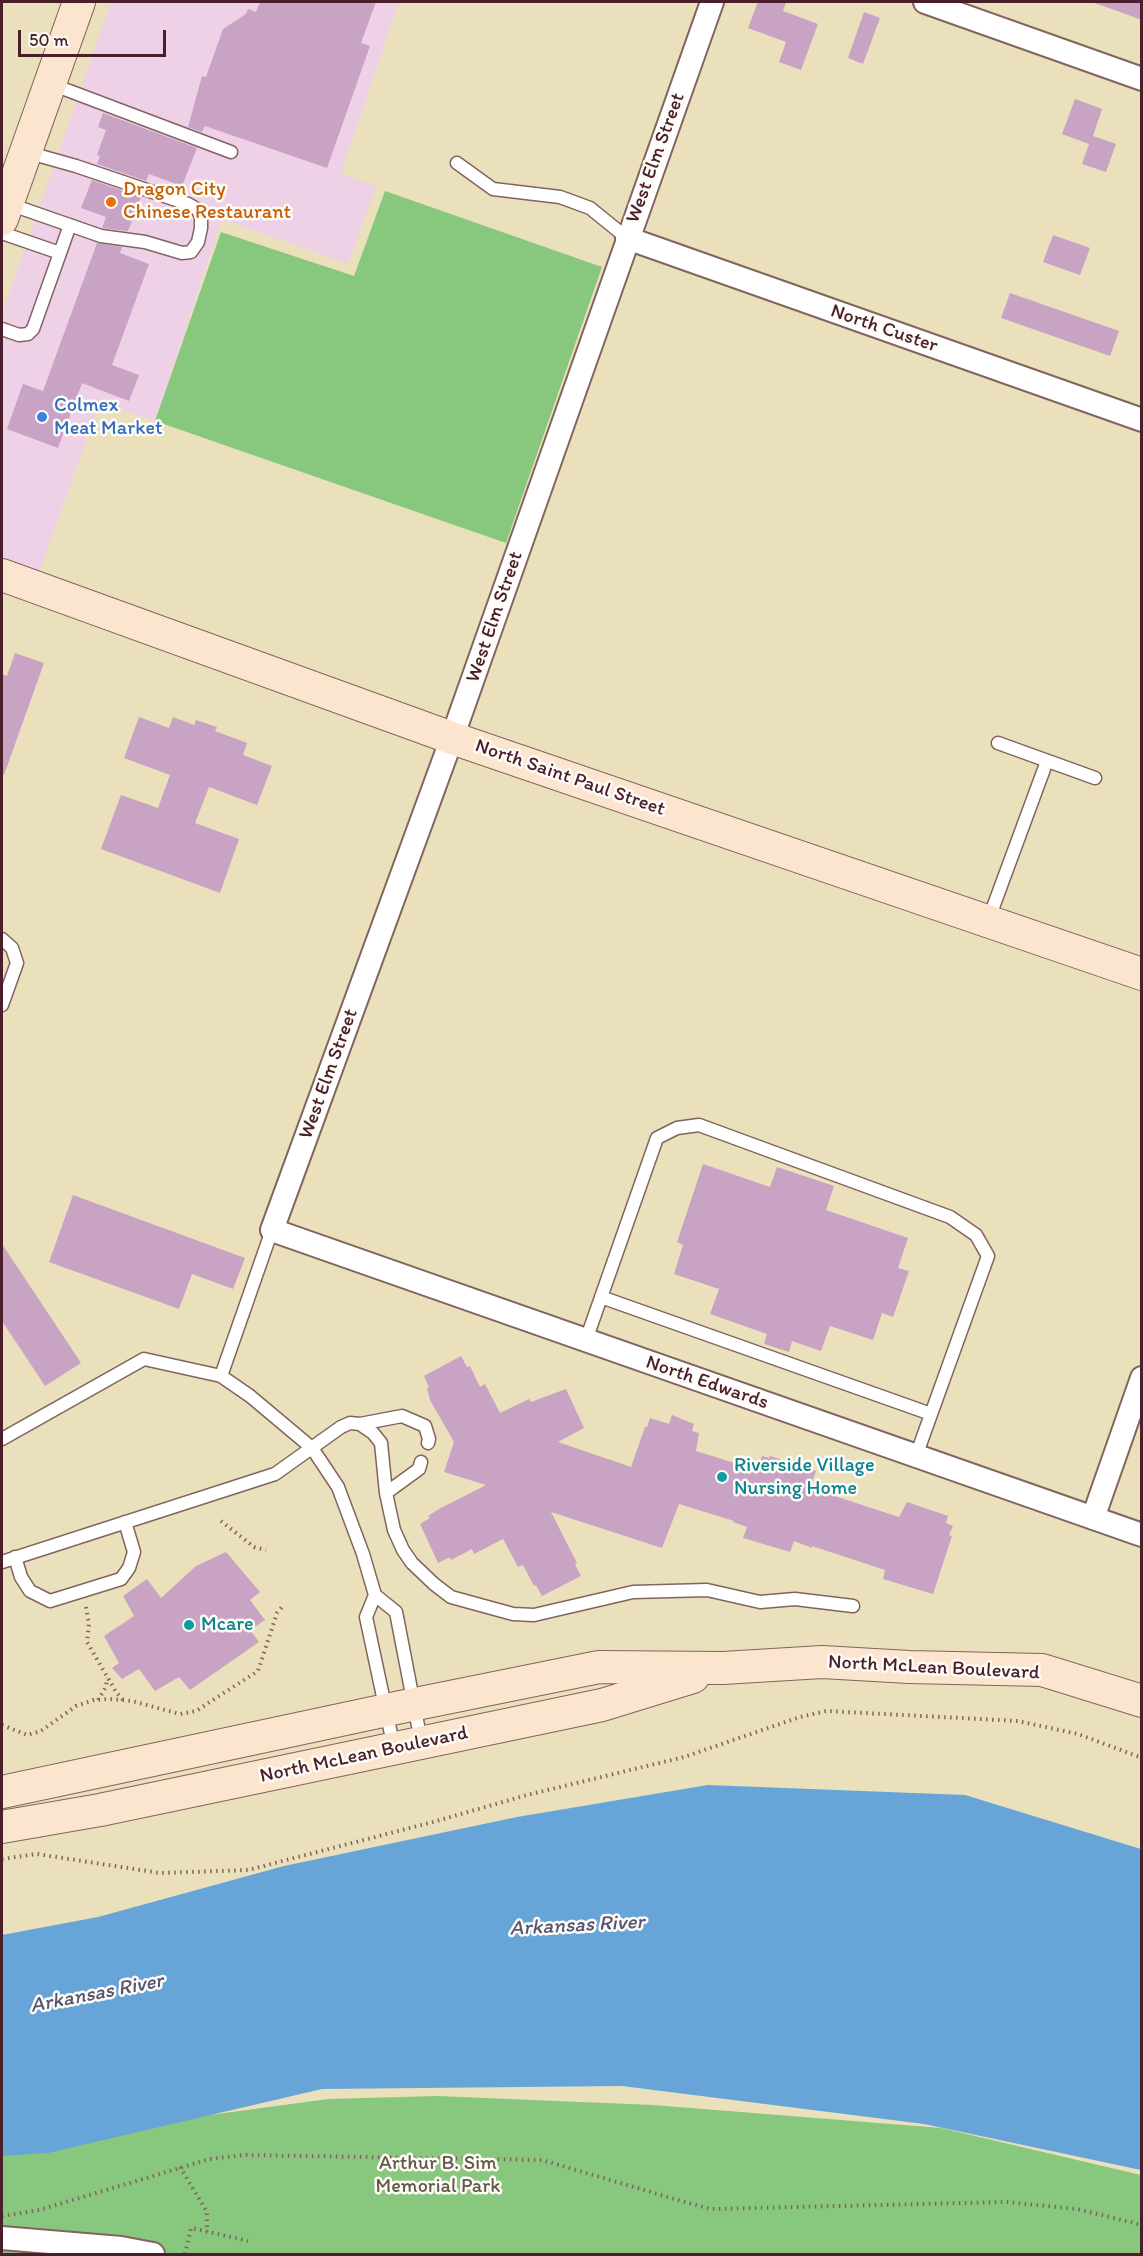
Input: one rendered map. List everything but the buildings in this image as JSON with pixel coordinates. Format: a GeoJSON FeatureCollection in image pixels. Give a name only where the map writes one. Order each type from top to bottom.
{"type":"FeatureCollection","features":[{"type":"Feature","properties":{"kind":"main road"},"geometry":{"type":"LineString","coordinates":[[3,218],[79,2]]}},
{"type":"Feature","properties":{"kind":"main road","name":"North Saint Paul Street"},"geometry":{"type":"LineString","coordinates":[[2,575],[452,738],[1142,974]]}},
{"type":"Feature","properties":{"kind":"main road","name":"North McLean Boulevard"},"geometry":{"type":"LineString","coordinates":[[2,1792],[599,1667],[723,1668],[822,1662],[909,1667],[1042,1670],[1142,1701]]}},
{"type":"Feature","properties":{"kind":"main road","name":"North McLean Boulevard"},"geometry":{"type":"LineString","coordinates":[[2,1827],[100,1810],[602,1705],[723,1668]]}},
{"type":"Feature","properties":{"kind":"street","name":"West Elm Street"},"geometry":{"type":"LineString","coordinates":[[272,1230],[452,738],[712,2]]}},
{"type":"Feature","properties":{"kind":"street"},"geometry":{"type":"LineString","coordinates":[[925,2],[1142,80]]}},
{"type":"Feature","properties":{"kind":"street","name":"North Custer"},"geometry":{"type":"LineString","coordinates":[[627,238],[1142,420]]}},
{"type":"Feature","properties":{"kind":"street","name":"North Edwards"},"geometry":{"type":"LineString","coordinates":[[272,1230],[1142,1535]]}},
{"type":"Feature","properties":{"kind":"street"},"geometry":{"type":"LineString","coordinates":[[1093,1518],[1142,1378]]}},
{"type":"Feature","properties":{"kind":"street"},"geometry":{"type":"LineString","coordinates":[[2,2238],[121,2248],[153,2254]]}},
{"type":"Feature","properties":{"kind":"lane"},"geometry":{"type":"LineString","coordinates":[[50,83],[231,152]]}},
{"type":"Feature","properties":{"kind":"lane"},"geometry":{"type":"LineString","coordinates":[[3,218],[70,225],[100,236],[145,242],[182,253],[192,252],[198,242],[201,216],[197,208],[76,166],[25,152]]}},
{"type":"Feature","properties":{"kind":"lane"},"geometry":{"type":"LineString","coordinates":[[457,163],[493,189],[560,197],[590,208],[627,238]]}},
{"type":"Feature","properties":{"kind":"lane"},"geometry":{"type":"LineString","coordinates":[[3,218],[60,253]]}},
{"type":"Feature","properties":{"kind":"lane"},"geometry":{"type":"LineString","coordinates":[[2,329],[19,335],[28,334],[33,329],[70,225]]}},
{"type":"Feature","properties":{"kind":"lane"},"geometry":{"type":"LineString","coordinates":[[998,743],[1095,778]]}},
{"type":"Feature","properties":{"kind":"lane"},"geometry":{"type":"LineString","coordinates":[[988,922],[1047,761]]}},
{"type":"Feature","properties":{"kind":"lane"},"geometry":{"type":"LineString","coordinates":[[2,939],[12,948],[16,963],[2,1005]]}},
{"type":"Feature","properties":{"kind":"lane"},"geometry":{"type":"LineString","coordinates":[[586,1340],[657,1137],[676,1128],[699,1125],[950,1217],[976,1235],[988,1256],[916,1456]]}},
{"type":"Feature","properties":{"kind":"lane"},"geometry":{"type":"LineString","coordinates":[[221,1376],[272,1230]]}},
{"type":"Feature","properties":{"kind":"lane"},"geometry":{"type":"LineString","coordinates":[[601,1297],[931,1414]]}},
{"type":"Feature","properties":{"kind":"lane"},"geometry":{"type":"LineString","coordinates":[[2,1440],[144,1359],[221,1376],[250,1396],[312,1448],[338,1487],[363,1554],[375,1595],[396,1612],[400,1707],[408,1745]]}},
{"type":"Feature","properties":{"kind":"lane"},"geometry":{"type":"LineString","coordinates":[[2,1562],[275,1474],[350,1423],[360,1424],[402,1416],[425,1426],[428,1443]]}},
{"type":"Feature","properties":{"kind":"lane"},"geometry":{"type":"LineString","coordinates":[[360,1424],[373,1432],[381,1443],[386,1493],[394,1530],[403,1550],[412,1563],[434,1584],[451,1596],[513,1614],[534,1615],[633,1592],[707,1590],[760,1602],[795,1599],[853,1606]]}},
{"type":"Feature","properties":{"kind":"lane"},"geometry":{"type":"LineString","coordinates":[[386,1493],[419,1469],[421,1462]]}},
{"type":"Feature","properties":{"kind":"lane"},"geometry":{"type":"LineString","coordinates":[[15,1557],[21,1577],[30,1591],[50,1601],[111,1582],[121,1578],[129,1568],[134,1552],[125,1522]]}},
{"type":"Feature","properties":{"kind":"lane"},"geometry":{"type":"LineString","coordinates":[[375,1595],[366,1617],[400,1707],[408,1745]]}},
{"type":"Feature","properties":{"kind":"path"},"geometry":{"type":"LineString","coordinates":[[221,1521],[254,1547],[266,1550]]}},
{"type":"Feature","properties":{"kind":"path"},"geometry":{"type":"LineString","coordinates":[[86,1607],[89,1624],[87,1642],[107,1677],[124,1700]]}},
{"type":"Feature","properties":{"kind":"path"},"geometry":{"type":"LineString","coordinates":[[2,1725],[27,1735],[41,1731],[76,1706],[98,1700],[124,1700],[180,1714],[196,1711],[258,1671],[276,1612],[282,1607]]}},
{"type":"Feature","properties":{"kind":"path"},"geometry":{"type":"LineString","coordinates":[[98,1700],[106,1687],[107,1677]]}},
{"type":"Feature","properties":{"kind":"path"},"geometry":{"type":"LineString","coordinates":[[2,1859],[37,1854],[160,1873],[248,1870],[684,1757],[800,1717],[826,1711],[1017,1721],[1078,1734],[1142,1758]]}},
{"type":"Feature","properties":{"kind":"path"},"geometry":{"type":"LineString","coordinates":[[2,2216],[39,2210],[210,2159],[244,2155],[542,2160],[711,2209],[1006,2202],[1077,2209],[1142,2225]]}},
{"type":"Feature","properties":{"kind":"path"},"geometry":{"type":"LineString","coordinates":[[180,2167],[207,2212],[207,2232]]}},
{"type":"Feature","properties":{"kind":"path"},"geometry":{"type":"LineString","coordinates":[[185,2254],[191,2228],[248,2241]]}},
{"type":"Feature","properties":{"kind":"shaded area"},"geometry":{"type":"Polygon","coordinates":[[[111,2],[399,2],[341,173],[376,187],[348,264],[222,219],[155,421],[100,402],[39,572],[2,558],[2,315],[111,2]]]}},
{"type":"Feature","properties":{"kind":"green space"},"geometry":{"type":"Polygon","coordinates":[[[385,191],[602,267],[506,543],[155,421],[221,232],[354,276],[385,191]]]}},
{"type":"Feature","properties":{"kind":"green space","name":"Arthur B. Sim Memorial Park"},"geometry":{"type":"Polygon","coordinates":[[[437,2096],[653,2105],[941,2128],[1141,2175],[1141,2254],[2,2254],[2,2143],[328,2099],[437,2096]]]}},
{"type":"Feature","properties":{"kind":"water","name":"Arkansas River"},"geometry":{"type":"Polygon","coordinates":[[[708,1785],[965,1795],[1141,1849],[1141,2170],[924,2124],[622,2086],[322,2089],[48,2153],[2,2156],[2,1935],[98,1917],[284,1866],[517,1817],[708,1785]]]}},
{"type":"Feature","properties":{"kind":"place","name":"Dragon City Chinese Restaurant"},"geometry":{"type":"Point","coordinates":[111,202]}},
{"type":"Feature","properties":{"kind":"place","name":"Colmex Meat Market"},"geometry":{"type":"Point","coordinates":[42,417]}},
{"type":"Feature","properties":{"kind":"place","name":"Riverside Village Nursing Home"},"geometry":{"type":"Point","coordinates":[722,1477]}},
{"type":"Feature","properties":{"kind":"place","name":"Mcare"},"geometry":{"type":"Point","coordinates":[189,1625]}}]}
